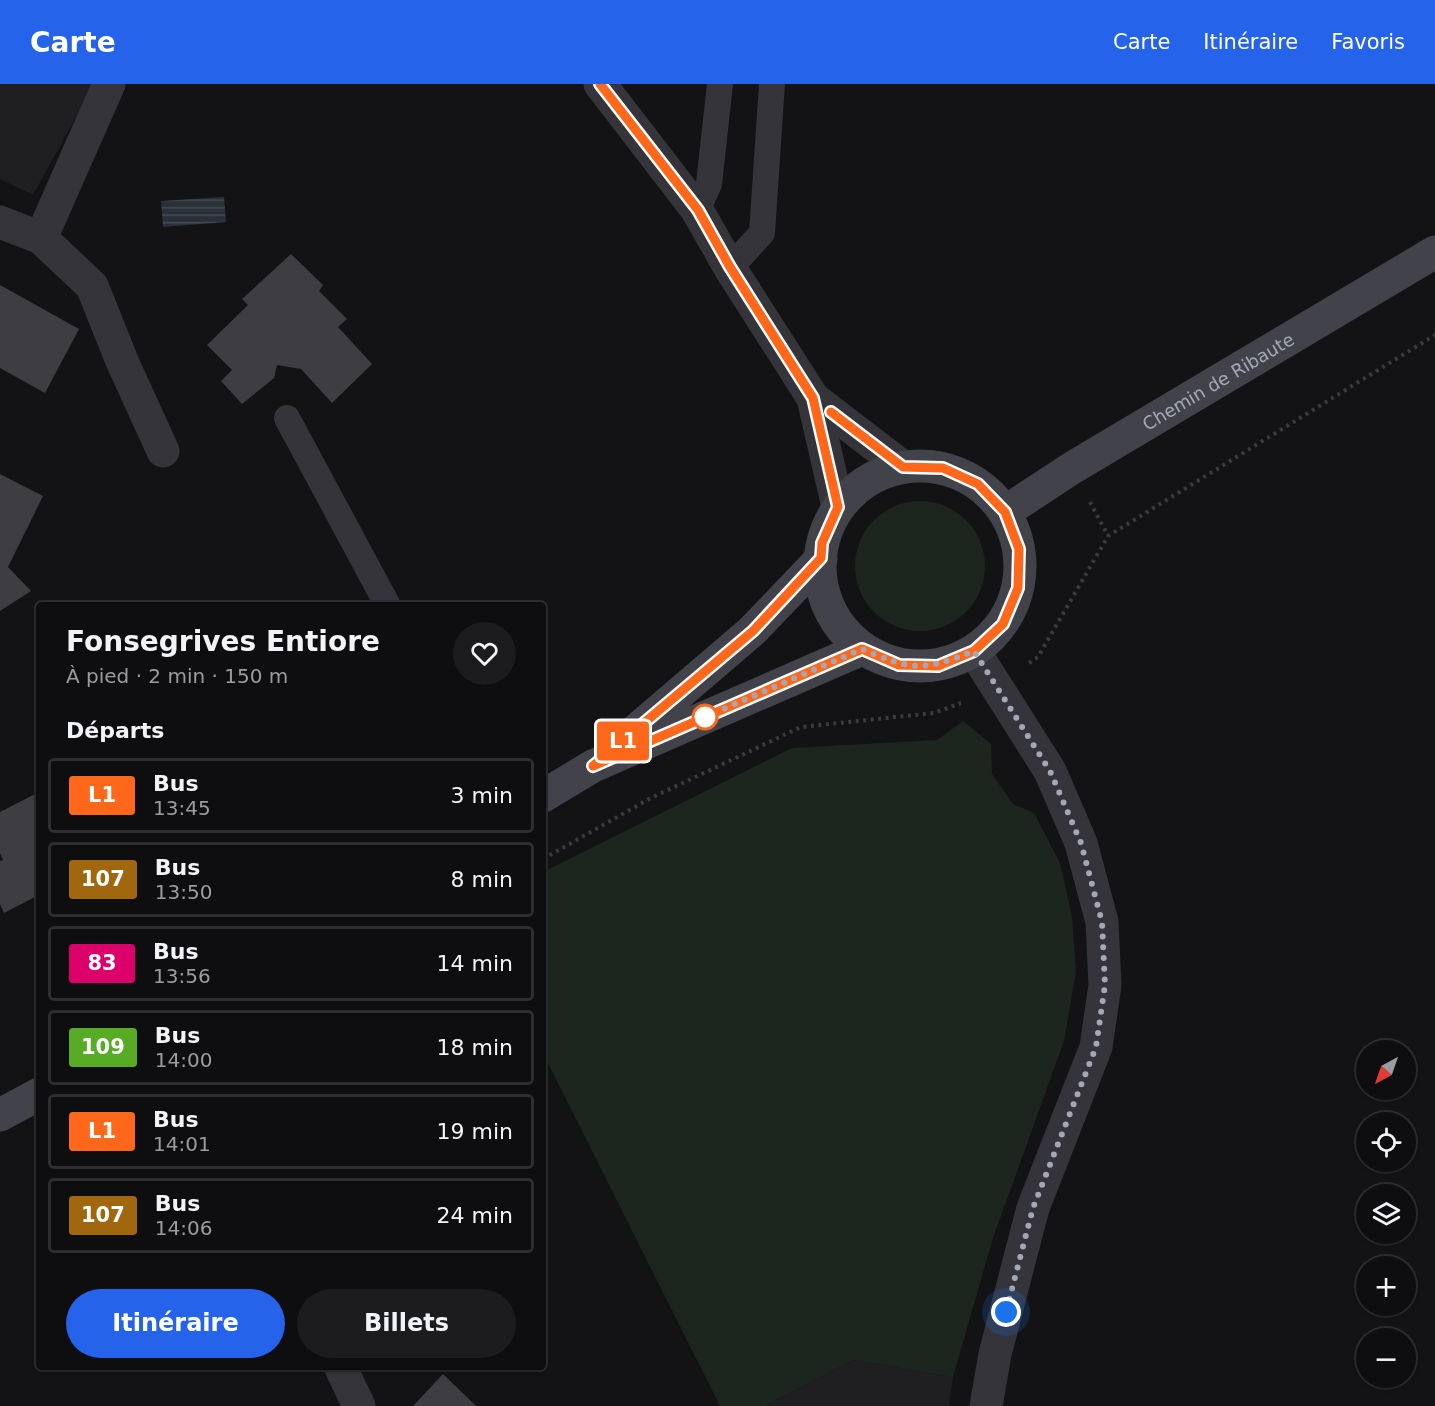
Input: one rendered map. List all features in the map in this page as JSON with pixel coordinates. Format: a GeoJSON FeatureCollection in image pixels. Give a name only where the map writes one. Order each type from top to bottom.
{"type":"FeatureCollection","features":[{"type":"Feature","properties":{"kind":"main road","name":"Chemin de Ribaute"},"geometry":{"type":"LineString","coordinates":[[1005,512],[1072,468],[1435,252]]}},
{"type":"Feature","properties":{"kind":"main road"},"geometry":{"type":"LineString","coordinates":[[903,467],[943,468],[978,484],[1005,512],[1019,549],[1018,588],[1003,624],[974,651],[938,666],[899,665],[862,649],[835,620],[821,583],[822,543],[838,507],[867,480],[903,467]]}},
{"type":"Feature","properties":{"kind":"main road"},"geometry":{"type":"LineString","coordinates":[[593,766],[753,631],[821,558]]}},
{"type":"Feature","properties":{"kind":"main road"},"geometry":{"type":"LineString","coordinates":[[546,794],[593,766],[862,649]]}},
{"type":"Feature","properties":{"kind":"main road"},"geometry":{"type":"LineString","coordinates":[[0,1114],[36,1096]]}},
{"type":"Feature","properties":{"kind":"street"},"geometry":{"type":"LineString","coordinates":[[40,238],[109,84]]}},
{"type":"Feature","properties":{"kind":"street"},"geometry":{"type":"LineString","coordinates":[[600,84],[698,210],[730,267],[813,398],[838,507]]}},
{"type":"Feature","properties":{"kind":"street"},"geometry":{"type":"LineString","coordinates":[[0,222],[40,238],[92,286],[122,361],[164,451]]}},
{"type":"Feature","properties":{"kind":"street"},"geometry":{"type":"LineString","coordinates":[[813,398],[903,467]]}},
{"type":"Feature","properties":{"kind":"street"},"geometry":{"type":"LineString","coordinates":[[974,651],[1050,771],[1081,843],[1102,922],[1105,985],[1096,1047],[1033,1208],[995,1354],[986,1406]]}},
{"type":"Feature","properties":{"kind":"street"},"geometry":{"type":"LineString","coordinates":[[342,1370],[359,1406]]}},
{"type":"Feature","properties":{"kind":"lane"},"geometry":{"type":"LineString","coordinates":[[698,210],[709,184],[720,84]]}},
{"type":"Feature","properties":{"kind":"lane"},"geometry":{"type":"LineString","coordinates":[[730,267],[762,233],[772,84]]}},
{"type":"Feature","properties":{"kind":"lane"},"geometry":{"type":"LineString","coordinates":[[287,418],[386,602]]}},
{"type":"Feature","properties":{"kind":"shaded area"},"geometry":{"type":"Polygon","coordinates":[[[0,84],[94,84],[33,195],[0,179],[0,84]]]}},
{"type":"Feature","properties":{"kind":"shaded area"},"geometry":{"type":"Polygon","coordinates":[[[224,197],[226,222],[163,227],[161,201],[224,197]]]}},
{"type":"Feature","properties":{"kind":"shaded area"},"geometry":{"type":"Polygon","coordinates":[[[920,501],[945,506],[966,520],[980,541],[985,566],[980,591],[966,612],[945,626],[920,631],[895,626],[874,612],[860,591],[855,566],[860,541],[874,520],[895,506],[920,501]]]}},
{"type":"Feature","properties":{"kind":"shaded area"},"geometry":{"type":"Polygon","coordinates":[[[963,721],[991,744],[992,774],[1013,804],[1034,813],[1060,863],[1072,916],[1076,972],[1064,1041],[993,1238],[953,1377],[853,1360],[765,1406],[720,1406],[546,1059],[546,871],[792,748],[937,740],[963,721]]]}},
{"type":"Feature","properties":{"kind":"shaded area"},"geometry":{"type":"Polygon","coordinates":[[[853,1360],[953,1377],[949,1406],[765,1406],[853,1360]]]}},
{"type":"Feature","properties":{"kind":"building"},"geometry":{"type":"Polygon","coordinates":[[[291,254],[323,285],[319,291],[347,319],[338,327],[372,364],[332,403],[301,369],[277,365],[274,378],[242,404],[221,381],[232,370],[207,345],[248,305],[242,299],[291,254]]]}},
{"type":"Feature","properties":{"kind":"building"},"geometry":{"type":"Polygon","coordinates":[[[0,285],[79,329],[45,393],[0,368],[0,285]]]}},
{"type":"Feature","properties":{"kind":"building"},"geometry":{"type":"Polygon","coordinates":[[[0,474],[43,496],[8,567],[31,591],[0,611],[0,474]]]}},
{"type":"Feature","properties":{"kind":"building"},"geometry":{"type":"Polygon","coordinates":[[[36,794],[36,897],[4,913],[0,904],[0,861],[3,860],[0,853],[0,812],[36,794]]]}},
{"type":"Feature","properties":{"kind":"building"},"geometry":{"type":"Polygon","coordinates":[[[443,1374],[476,1406],[413,1406],[443,1374]]]}},
{"type":"Feature","properties":{"kind":"bus line","name":"L1"},"geometry":{"type":"LineString","coordinates":[[600,84],[698,210],[730,267],[813,398],[838,507],[822,543],[821,558],[753,631],[593,766],[862,649],[899,665],[938,666],[974,651],[1003,624],[1018,588],[1019,549],[1005,512],[978,484],[943,468],[903,467],[831,412]]}},
{"type":"Feature","properties":{"kind":"route"},"geometry":{"type":"LineString","coordinates":[[705,717],[862,649],[899,665],[938,666],[974,651],[1050,771],[1081,843],[1102,922],[1105,985],[1096,1047],[1033,1208],[1006,1312]]}}]}
